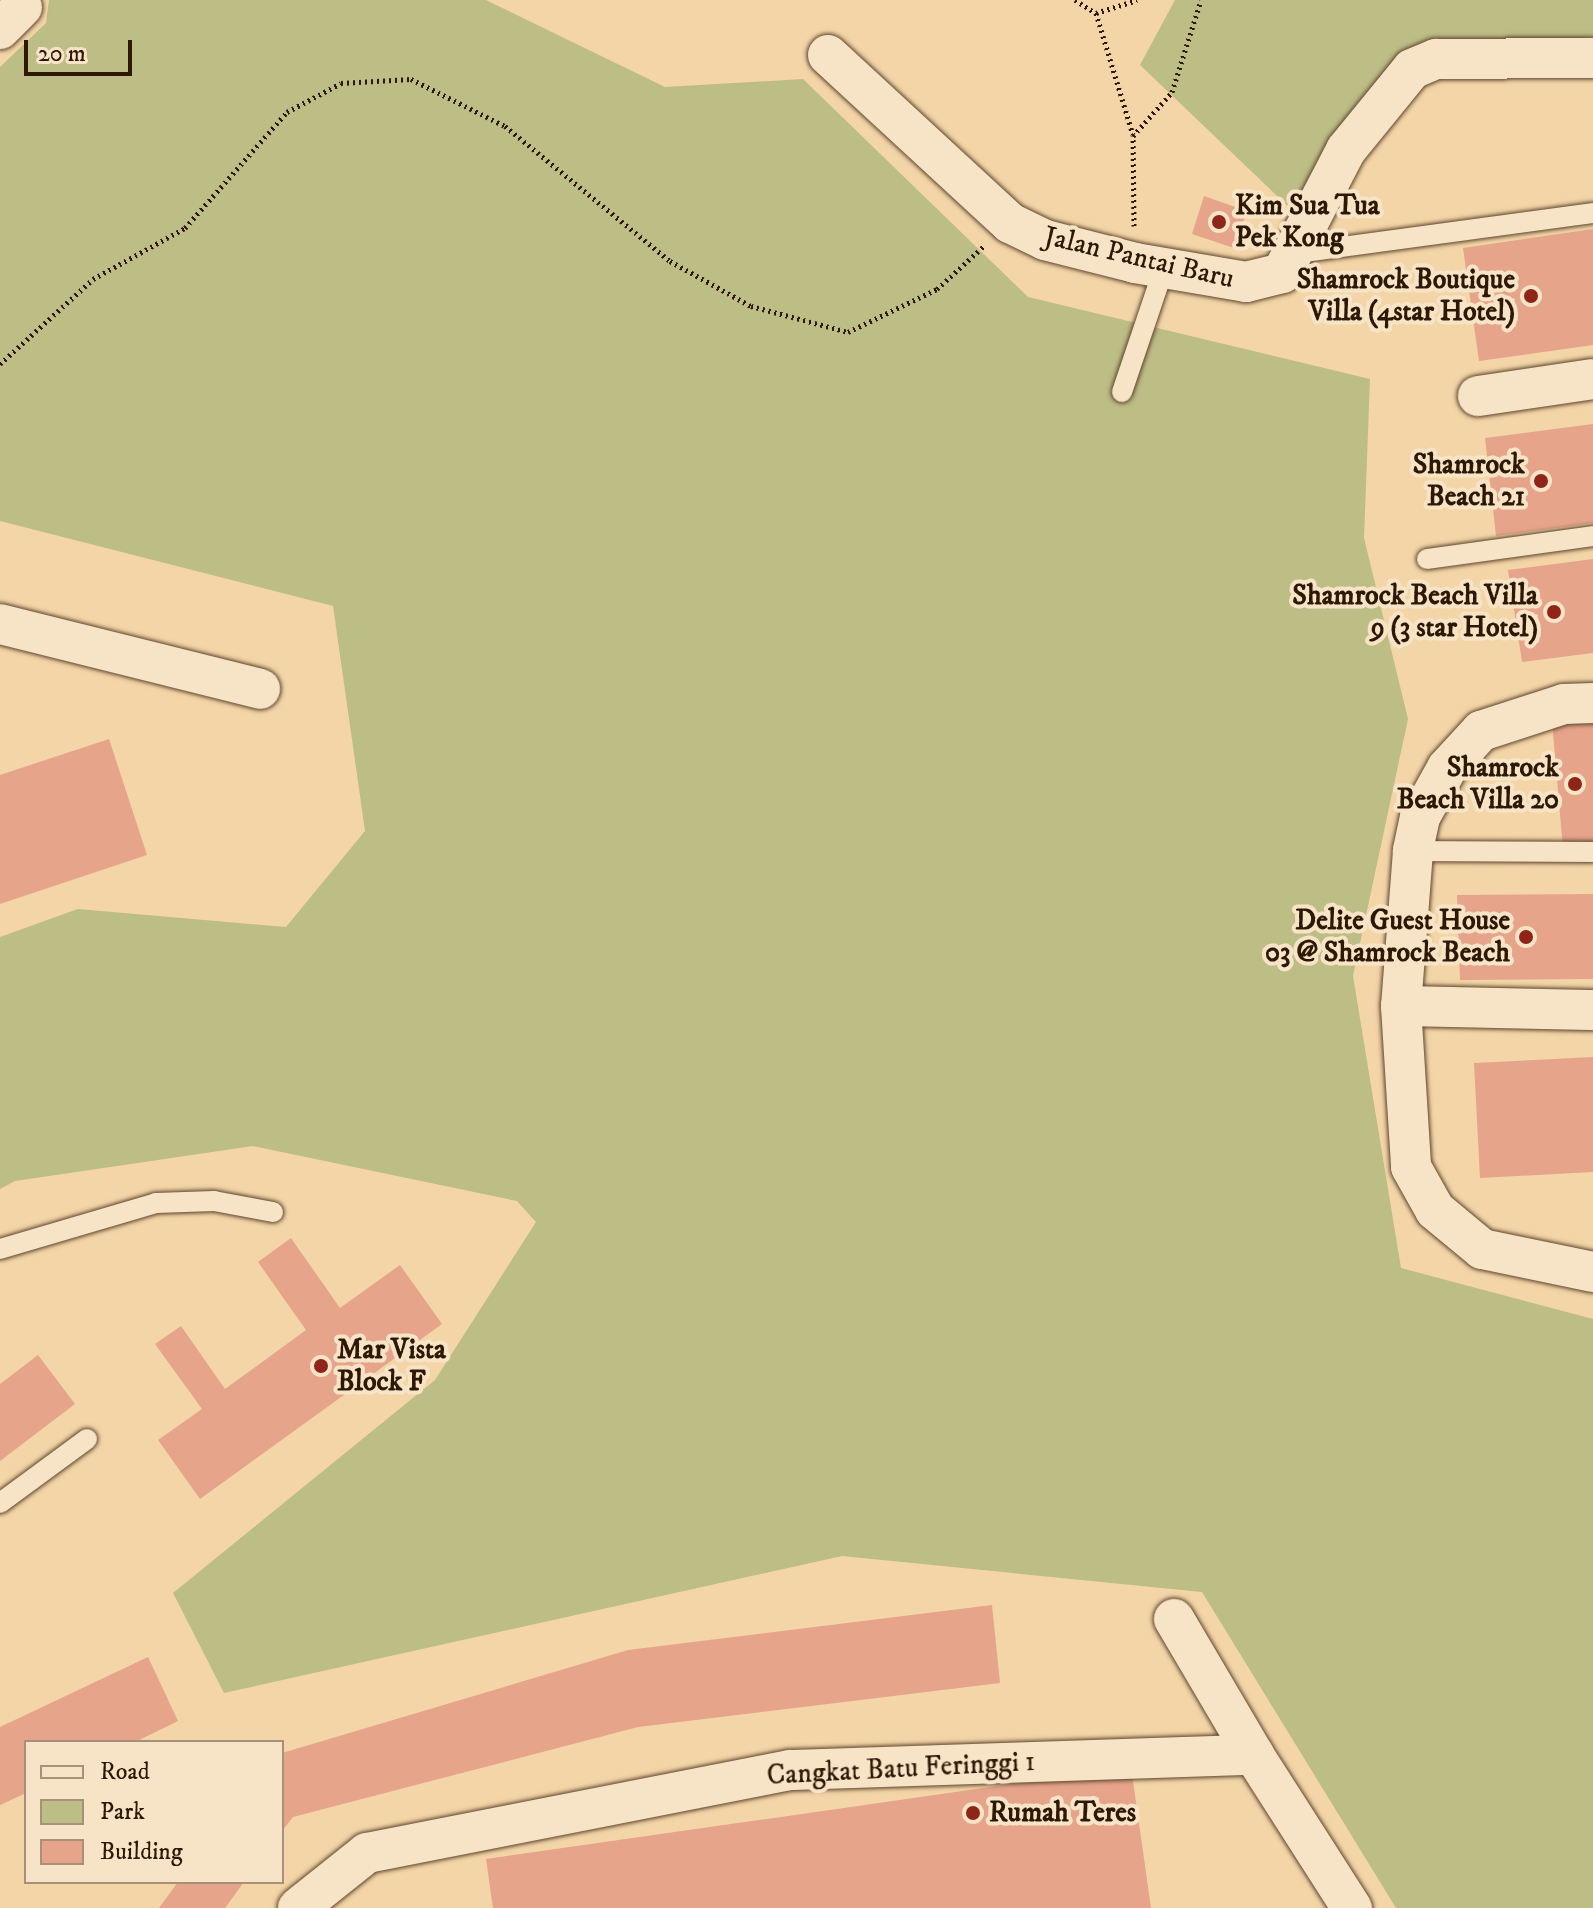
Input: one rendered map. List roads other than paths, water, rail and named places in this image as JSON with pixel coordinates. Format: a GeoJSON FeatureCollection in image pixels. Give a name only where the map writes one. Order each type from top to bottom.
{"type":"FeatureCollection","features":[{"type":"Feature","properties":{"kind":"street","name":"Jalan Pantai Baru"},"geometry":{"type":"LineString","coordinates":[[828,55],[1010,223],[1045,240],[1149,266],[1265,281],[1297,253],[1346,150],[1412,69],[1436,59],[1593,58]]}},
{"type":"Feature","properties":{"kind":"street"},"geometry":{"type":"LineString","coordinates":[[1478,396],[1593,379]]}},
{"type":"Feature","properties":{"kind":"street"},"geometry":{"type":"LineString","coordinates":[[0,624],[260,689]]}},
{"type":"Feature","properties":{"kind":"street"},"geometry":{"type":"LineString","coordinates":[[1593,703],[1564,704],[1481,731],[1447,768],[1420,817],[1413,851],[1401,1006],[1411,1167],[1435,1210],[1482,1249],[1593,1272]]}},
{"type":"Feature","properties":{"kind":"street"},"geometry":{"type":"LineString","coordinates":[[1401,1006],[1593,1010]]}},
{"type":"Feature","properties":{"kind":"street"},"geometry":{"type":"LineString","coordinates":[[1174,1619],[1254,1755],[1352,1908]]}},
{"type":"Feature","properties":{"kind":"street","name":"Cangkat Batu Feringgi 1"},"geometry":{"type":"LineString","coordinates":[[298,1908],[367,1853],[790,1770],[1254,1755]]}},
{"type":"Feature","properties":{"kind":"lane"},"geometry":{"type":"LineString","coordinates":[[1297,253],[1593,213]]}},
{"type":"Feature","properties":{"kind":"lane"},"geometry":{"type":"LineString","coordinates":[[1122,392],[1149,266]]}},
{"type":"Feature","properties":{"kind":"lane"},"geometry":{"type":"LineString","coordinates":[[1427,559],[1593,536]]}},
{"type":"Feature","properties":{"kind":"lane"},"geometry":{"type":"LineString","coordinates":[[1413,851],[1593,852]]}},
{"type":"Feature","properties":{"kind":"lane"},"geometry":{"type":"LineString","coordinates":[[0,1249],[156,1203],[214,1201],[273,1212]]}},
{"type":"Feature","properties":{"kind":"lane"},"geometry":{"type":"LineString","coordinates":[[0,1503],[87,1439]]}},
{"type":"Feature","properties":{"kind":"place","name":"Kim Sua Tua Pek Kong"},"geometry":{"type":"Point","coordinates":[1219,222]}},
{"type":"Feature","properties":{"kind":"place","name":"Shamrock Boutique Villa (4star Hotel)"},"geometry":{"type":"Point","coordinates":[1531,296]}},
{"type":"Feature","properties":{"kind":"place","name":"Shamrock Beach 21"},"geometry":{"type":"Point","coordinates":[1541,481]}},
{"type":"Feature","properties":{"kind":"place","name":"Shamrock Beach Villa 9 (3 star Hotel)"},"geometry":{"type":"Point","coordinates":[1554,612]}},
{"type":"Feature","properties":{"kind":"place","name":"Shamrock Beach Villa 20"},"geometry":{"type":"Point","coordinates":[1575,784]}},
{"type":"Feature","properties":{"kind":"place","name":"Delite Guest House 03 @ Shamrock Beach"},"geometry":{"type":"Point","coordinates":[1526,937]}},
{"type":"Feature","properties":{"kind":"place","name":"Mar Vista Block F"},"geometry":{"type":"Point","coordinates":[321,1366]}},
{"type":"Feature","properties":{"kind":"place","name":"Rumah Teres"},"geometry":{"type":"Point","coordinates":[973,1813]}}]}
